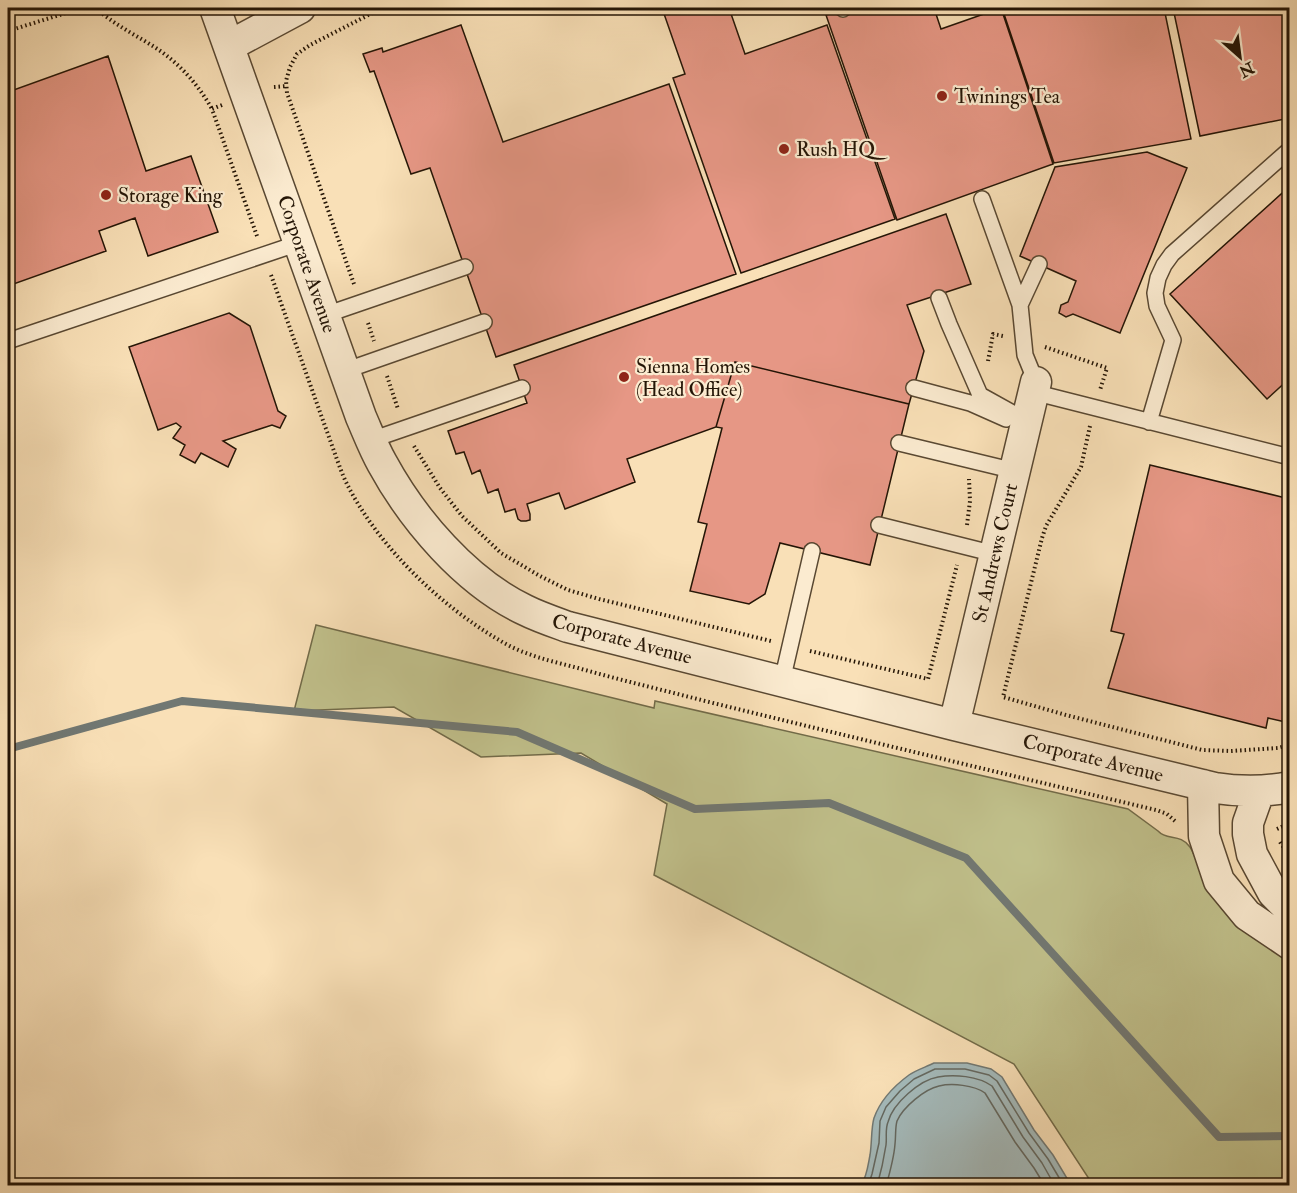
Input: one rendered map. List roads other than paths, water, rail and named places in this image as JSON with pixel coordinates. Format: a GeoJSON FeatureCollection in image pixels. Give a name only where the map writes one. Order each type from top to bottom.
{"type":"FeatureCollection","features":[{"type":"Feature","properties":{"kind":"street","name":"Corporate Avenue"},"geometry":{"type":"LineString","coordinates":[[215,8],[344,371],[371,440],[382,463],[404,498],[429,531],[459,563],[492,590],[524,610],[568,627],[954,725],[1203,785],[1258,792],[1290,787]]}},
{"type":"Feature","properties":{"kind":"street"},"geometry":{"type":"LineString","coordinates":[[229,46],[300,8]]}},
{"type":"Feature","properties":{"kind":"street","name":"St Andrews Court"},"geometry":{"type":"LineString","coordinates":[[954,725],[1030,406]]}},
{"type":"Feature","properties":{"kind":"street"},"geometry":{"type":"LineString","coordinates":[[1203,785],[1204,836],[1219,881],[1247,915],[1290,944]]}},
{"type":"Feature","properties":{"kind":"street"},"geometry":{"type":"LineString","coordinates":[[1258,792],[1248,823],[1252,854],[1273,893],[1290,910]]}},
{"type":"Feature","properties":{"kind":"lane"},"geometry":{"type":"LineString","coordinates":[[1149,422],[1173,340],[1155,300],[1156,286],[1164,265],[1172,254],[1287,152]]}},
{"type":"Feature","properties":{"kind":"lane"},"geometry":{"type":"LineString","coordinates":[[982,200],[1020,305],[1030,406]]}},
{"type":"Feature","properties":{"kind":"lane"},"geometry":{"type":"LineString","coordinates":[[8,341],[299,243]]}},
{"type":"Feature","properties":{"kind":"lane"},"geometry":{"type":"LineString","coordinates":[[1020,305],[1039,264]]}},
{"type":"Feature","properties":{"kind":"lane"},"geometry":{"type":"LineString","coordinates":[[325,315],[465,267]]}},
{"type":"Feature","properties":{"kind":"lane"},"geometry":{"type":"LineString","coordinates":[[939,298],[980,395],[1030,406],[1149,422],[1290,457]]}},
{"type":"Feature","properties":{"kind":"lane"},"geometry":{"type":"LineString","coordinates":[[344,371],[484,322]]}},
{"type":"Feature","properties":{"kind":"lane"},"geometry":{"type":"LineString","coordinates":[[371,440],[522,388]]}},
{"type":"Feature","properties":{"kind":"lane"},"geometry":{"type":"LineString","coordinates":[[914,388],[970,403],[1030,406]]}},
{"type":"Feature","properties":{"kind":"lane"},"geometry":{"type":"LineString","coordinates":[[899,443],[1015,471]]}},
{"type":"Feature","properties":{"kind":"lane"},"geometry":{"type":"LineString","coordinates":[[879,525],[995,554]]}},
{"type":"Feature","properties":{"kind":"lane"},"geometry":{"type":"LineString","coordinates":[[782,681],[812,551]]}},
{"type":"Feature","properties":{"kind":"water"},"geometry":{"type":"Polygon","coordinates":[[[934,1063],[967,1063],[991,1069],[1002,1077],[1071,1185],[861,1185],[868,1167],[873,1122],[880,1106],[903,1079],[934,1063]]]}},
{"type":"Feature","properties":{"kind":"waterway"},"geometry":{"type":"LineString","coordinates":[[8,749],[182,701],[517,732],[695,809],[829,803],[966,858],[1219,1137],[1290,1136]]}},
{"type":"Feature","properties":{"kind":"place","name":"Twinings Tea"},"geometry":{"type":"Point","coordinates":[942,96]}},
{"type":"Feature","properties":{"kind":"place","name":"Rush HQ"},"geometry":{"type":"Point","coordinates":[784,149]}},
{"type":"Feature","properties":{"kind":"place","name":"Storage King"},"geometry":{"type":"Point","coordinates":[106,195]}},
{"type":"Feature","properties":{"kind":"place","name":"Sienna Homes (Head Office)"},"geometry":{"type":"Point","coordinates":[624,377]}}]}
